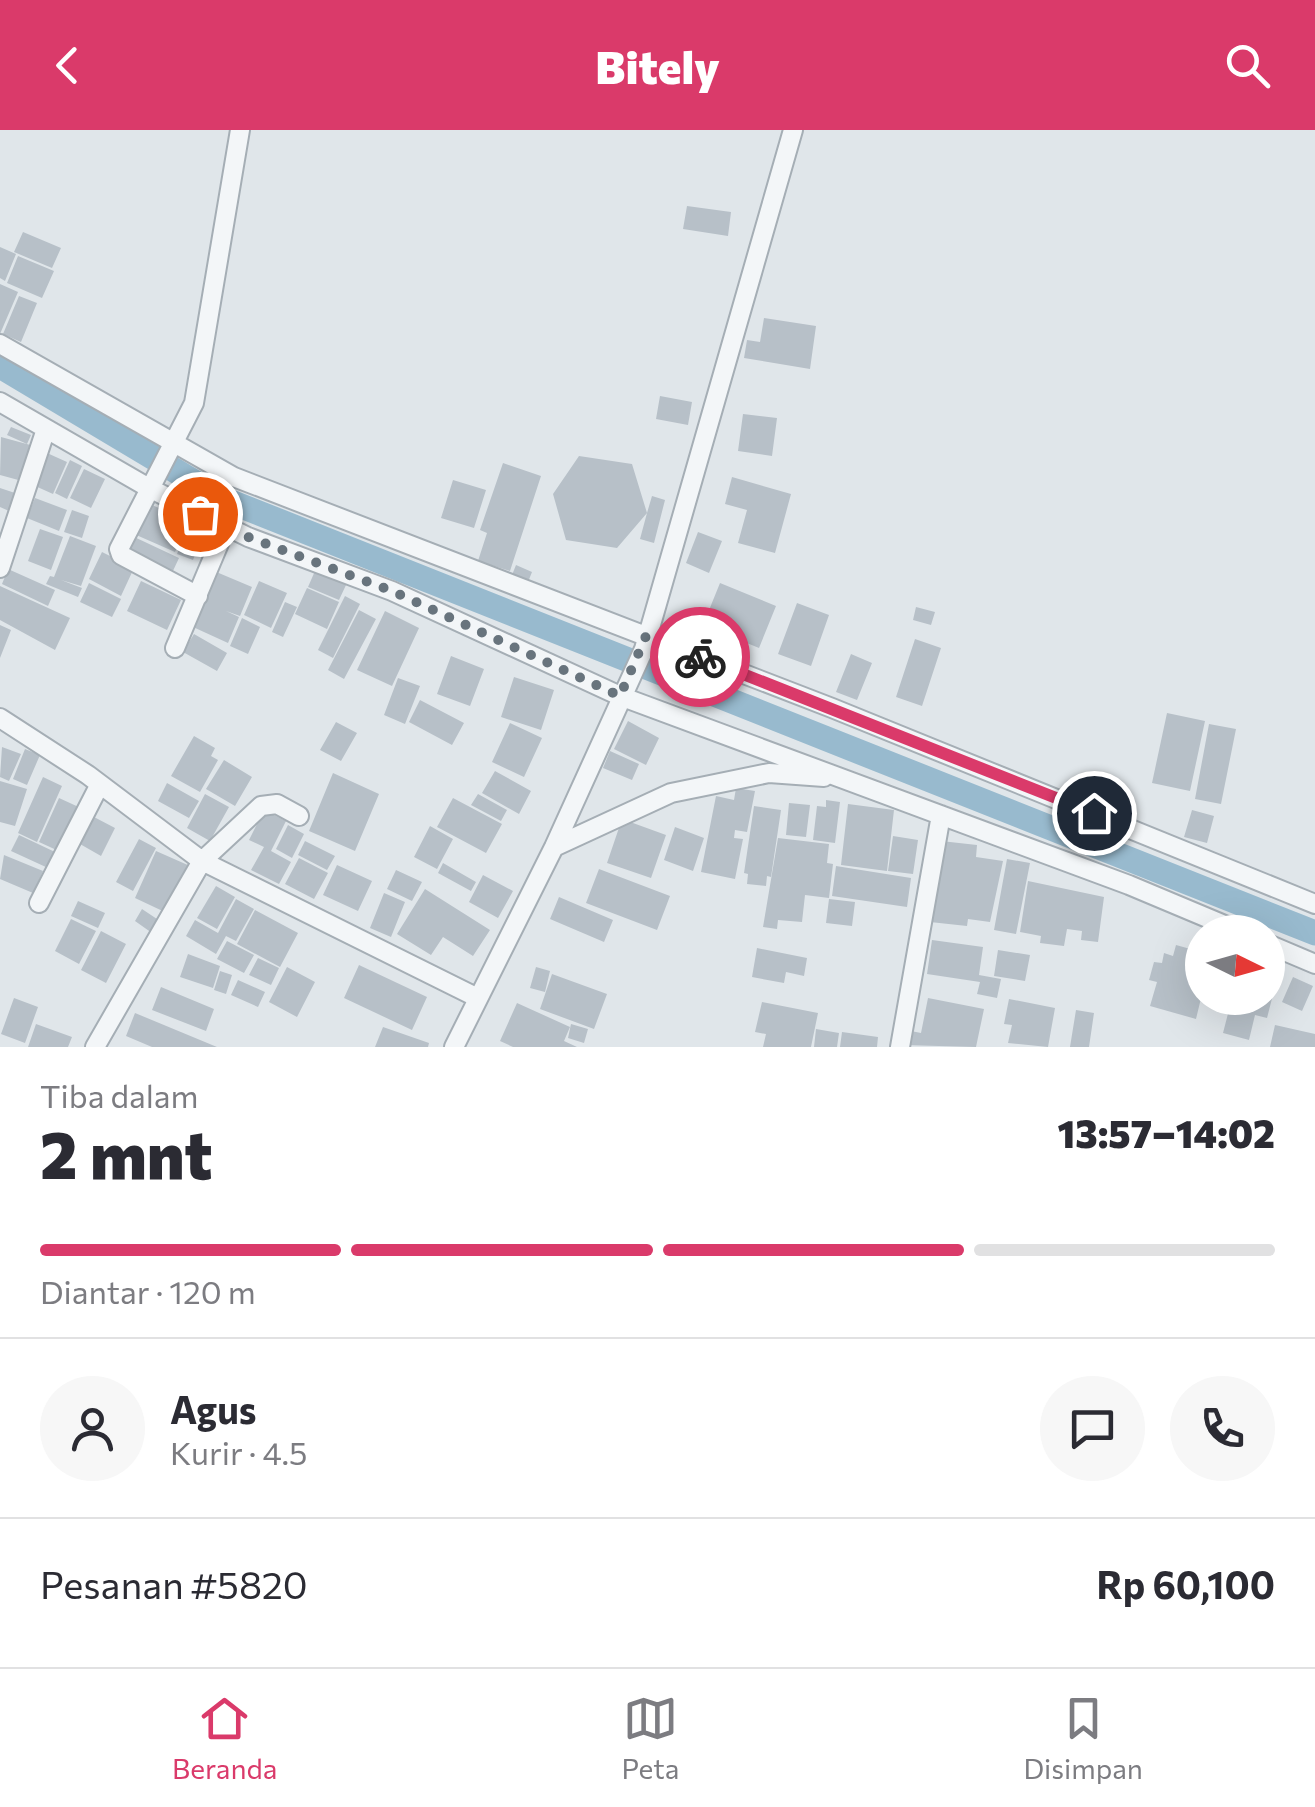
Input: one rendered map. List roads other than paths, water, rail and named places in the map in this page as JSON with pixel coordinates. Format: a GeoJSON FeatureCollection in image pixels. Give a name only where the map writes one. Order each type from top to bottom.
{"type":"FeatureCollection","features":[{"type":"Feature","properties":{"kind":"street"},"geometry":{"type":"LineString","coordinates":[[198,596],[121,555],[120,543],[171,449],[198,387],[240,130]]}},
{"type":"Feature","properties":{"kind":"street"},"geometry":{"type":"LineString","coordinates":[[459,1045],[478,998],[554,847],[645,642],[793,130]]}},
{"type":"Feature","properties":{"kind":"street"},"geometry":{"type":"LineString","coordinates":[[0,344],[171,449],[234,478],[1315,904]]}},
{"type":"Feature","properties":{"kind":"street"},"geometry":{"type":"LineString","coordinates":[[0,402],[153,482],[226,526],[846,779],[1197,915]]}},
{"type":"Feature","properties":{"kind":"street"},"geometry":{"type":"LineString","coordinates":[[0,568],[46,429]]}},
{"type":"Feature","properties":{"kind":"street"},"geometry":{"type":"LineString","coordinates":[[175,648],[226,526]]}},
{"type":"Feature","properties":{"kind":"street"},"geometry":{"type":"LineString","coordinates":[[0,718],[100,784],[202,861],[478,998]]}},
{"type":"Feature","properties":{"kind":"street"},"geometry":{"type":"LineString","coordinates":[[554,847],[671,793],[769,773],[846,779]]}},
{"type":"Feature","properties":{"kind":"street"},"geometry":{"type":"LineString","coordinates":[[39,903],[100,784]]}},
{"type":"Feature","properties":{"kind":"street"},"geometry":{"type":"LineString","coordinates":[[96,1047],[202,861],[261,806],[277,804],[299,816]]}},
{"type":"Feature","properties":{"kind":"street"},"geometry":{"type":"LineString","coordinates":[[900,1047],[941,815]]}},
{"type":"Feature","properties":{"kind":"street"},"geometry":{"type":"LineString","coordinates":[[1285,951],[1315,964]]}},
{"type":"Feature","properties":{"kind":"waterway"},"geometry":{"type":"LineString","coordinates":[[0,366],[221,498],[1315,933]]}}]}
